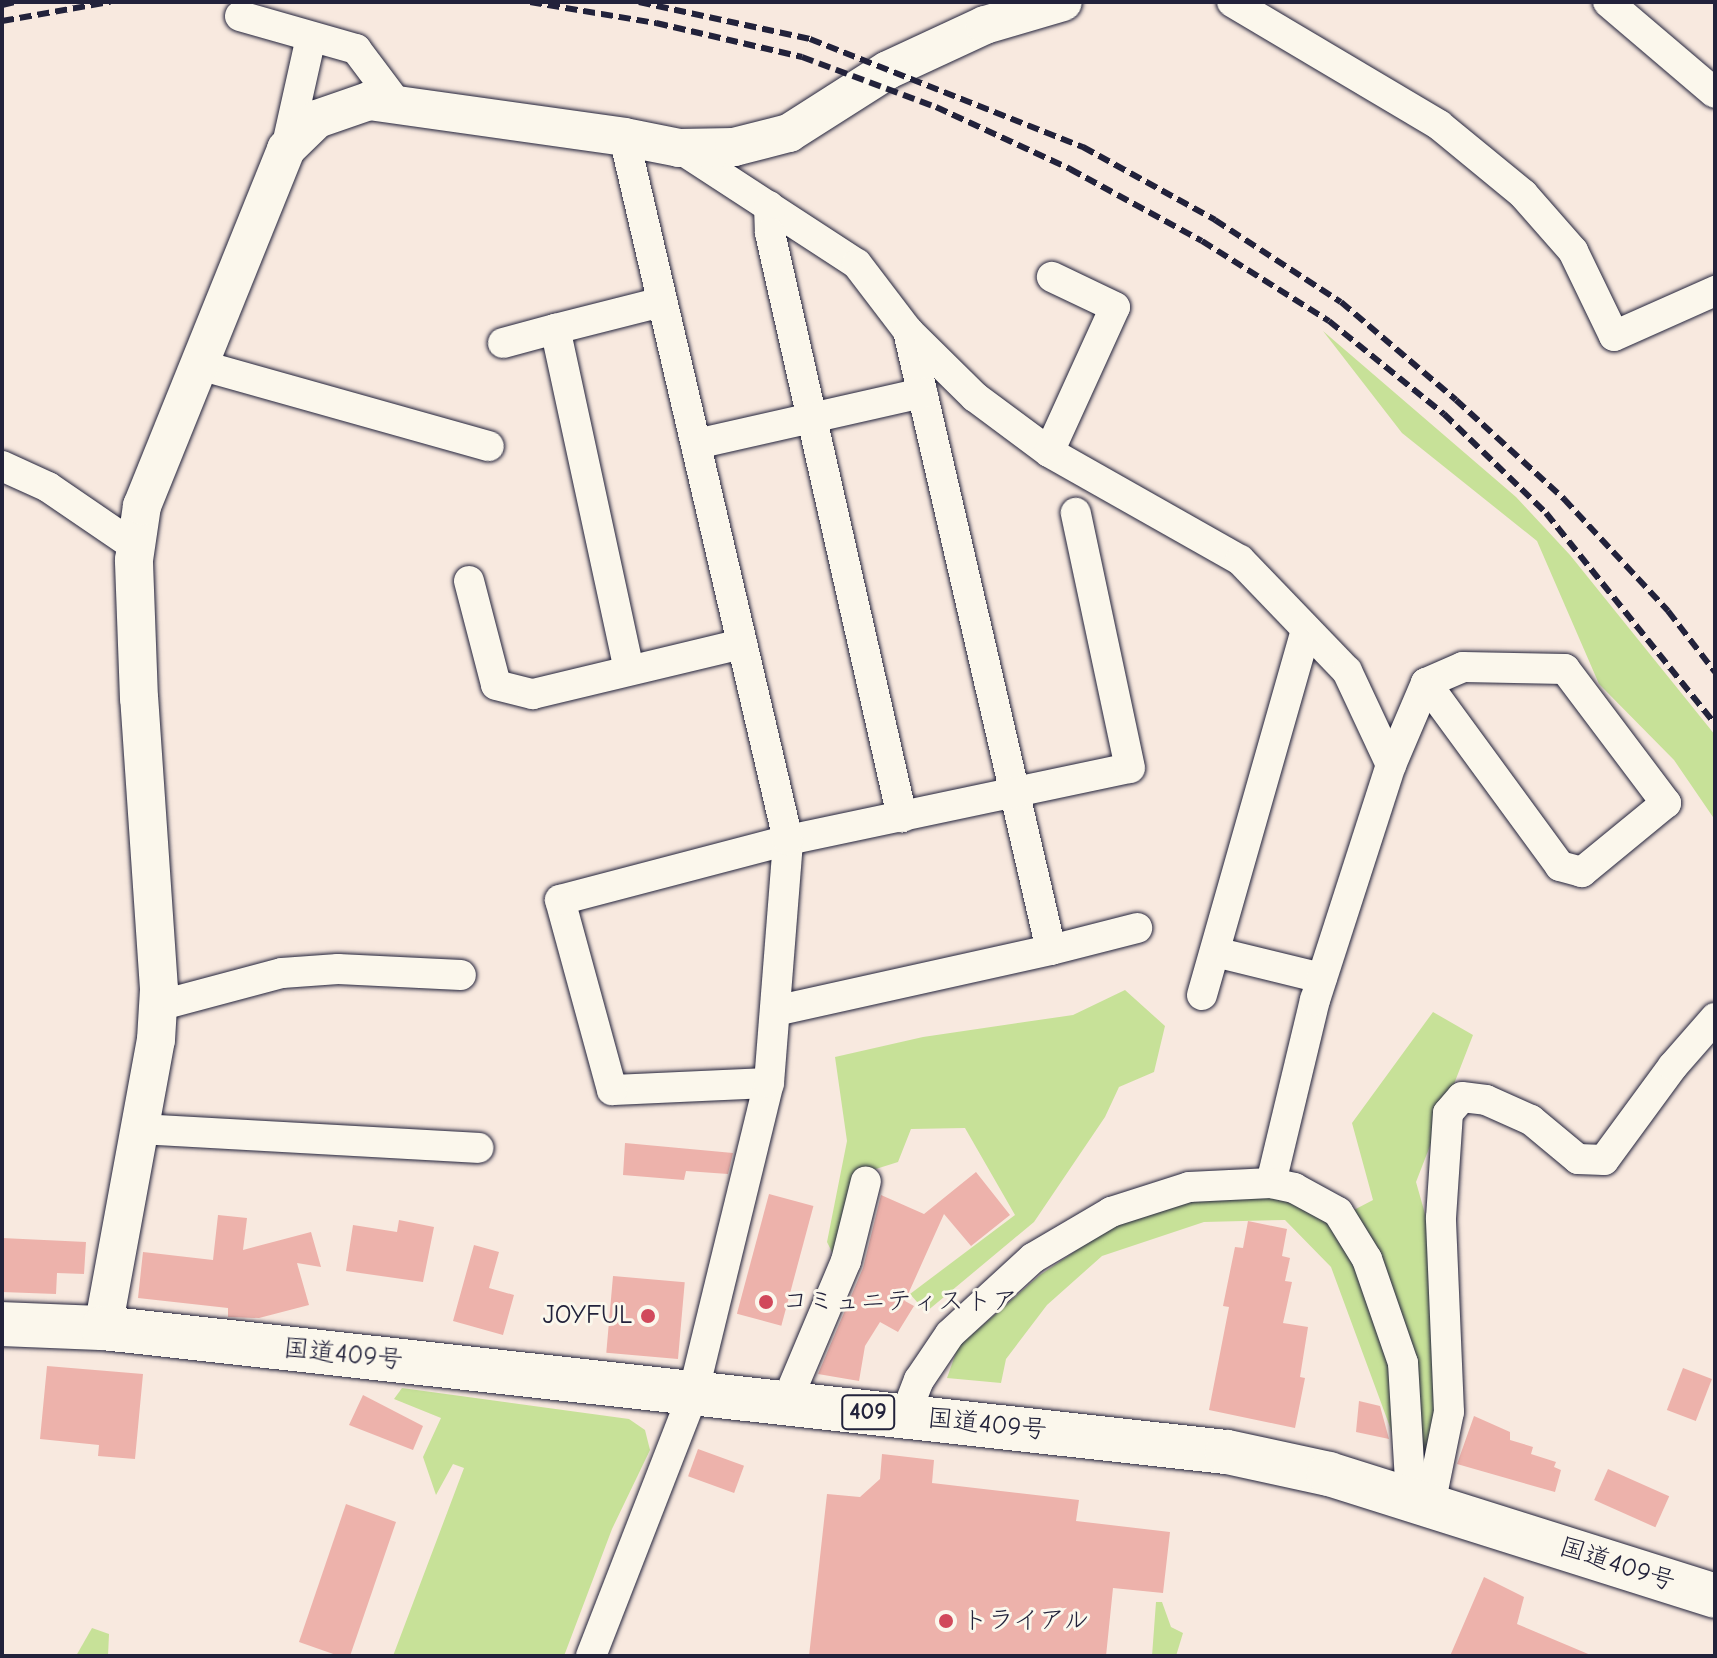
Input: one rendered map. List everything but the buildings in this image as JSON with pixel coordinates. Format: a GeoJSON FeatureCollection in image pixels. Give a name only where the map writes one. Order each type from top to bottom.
{"type":"FeatureCollection","features":[{"type":"Feature","properties":{"kind":"highway","name":"国道409号"},"geometry":{"type":"LineString","coordinates":[[2,1324],[103,1328],[1227,1452],[1329,1474],[1715,1596]]}},
{"type":"Feature","properties":{"kind":"street"},"geometry":{"type":"LineString","coordinates":[[286,149],[317,119],[369,101],[624,137],[679,148],[734,147],[789,133],[888,70],[985,25],[1063,2]]}},
{"type":"Feature","properties":{"kind":"street"},"geometry":{"type":"LineString","coordinates":[[1232,2],[1439,125],[1523,194],[1573,251],[1614,336],[1715,291]]}},
{"type":"Feature","properties":{"kind":"street"},"geometry":{"type":"LineString","coordinates":[[1608,2],[1715,93]]}},
{"type":"Feature","properties":{"kind":"street"},"geometry":{"type":"LineString","coordinates":[[240,16],[356,49],[398,105]]}},
{"type":"Feature","properties":{"kind":"street"},"geometry":{"type":"LineString","coordinates":[[103,1328],[141,1129],[158,1006],[139,699],[136,547],[142,506],[286,149],[311,37]]}},
{"type":"Feature","properties":{"kind":"street"},"geometry":{"type":"LineString","coordinates":[[591,1656],[693,1394],[769,1083],[788,840],[624,137]]}},
{"type":"Feature","properties":{"kind":"street"},"geometry":{"type":"LineString","coordinates":[[679,148],[857,264],[908,331],[975,397],[1049,452],[1240,560],[1347,671],[1391,765]]}},
{"type":"Feature","properties":{"kind":"street"},"geometry":{"type":"LineString","coordinates":[[769,206],[770,233],[814,416],[902,817]]}},
{"type":"Feature","properties":{"kind":"street"},"geometry":{"type":"LineString","coordinates":[[1049,452],[1115,307],[1052,277]]}},
{"type":"Feature","properties":{"kind":"street"},"geometry":{"type":"LineString","coordinates":[[503,343],[662,302]]}},
{"type":"Feature","properties":{"kind":"street"},"geometry":{"type":"LineString","coordinates":[[555,329],[629,670]]}},
{"type":"Feature","properties":{"kind":"street"},"geometry":{"type":"LineString","coordinates":[[908,331],[1051,950]]}},
{"type":"Feature","properties":{"kind":"street"},"geometry":{"type":"LineString","coordinates":[[200,365],[489,446]]}},
{"type":"Feature","properties":{"kind":"street"},"geometry":{"type":"LineString","coordinates":[[696,444],[922,393]]}},
{"type":"Feature","properties":{"kind":"street"},"geometry":{"type":"LineString","coordinates":[[2,466],[48,487],[136,547]]}},
{"type":"Feature","properties":{"kind":"street"},"geometry":{"type":"LineString","coordinates":[[769,1083],[612,1090],[560,900],[788,840],[1130,768],[1076,513]]}},
{"type":"Feature","properties":{"kind":"street"},"geometry":{"type":"LineString","coordinates":[[469,581],[496,685],[533,694],[742,644]]}},
{"type":"Feature","properties":{"kind":"street"},"geometry":{"type":"LineString","coordinates":[[1202,995],[1306,629]]}},
{"type":"Feature","properties":{"kind":"street"},"geometry":{"type":"LineString","coordinates":[[1271,1183],[1322,978],[1391,765],[1426,683],[1463,667],[1565,669],[1666,803],[1582,872],[1560,866],[1426,683]]}},
{"type":"Feature","properties":{"kind":"street"},"geometry":{"type":"LineString","coordinates":[[775,1011],[1137,928]]}},
{"type":"Feature","properties":{"kind":"street"},"geometry":{"type":"LineString","coordinates":[[1215,952],[1322,978]]}},
{"type":"Feature","properties":{"kind":"street"},"geometry":{"type":"LineString","coordinates":[[158,1006],[282,973],[338,969],[461,975]]}},
{"type":"Feature","properties":{"kind":"street"},"geometry":{"type":"LineString","coordinates":[[1421,1502],[1449,1412],[1441,1218],[1448,1113],[1462,1097],[1486,1100],[1531,1120],[1578,1159],[1604,1160],[1673,1066],[1715,1018]]}},
{"type":"Feature","properties":{"kind":"street"},"geometry":{"type":"LineString","coordinates":[[141,1129],[478,1148]]}},
{"type":"Feature","properties":{"kind":"street"},"geometry":{"type":"LineString","coordinates":[[786,1403],[846,1261],[866,1181]]}},
{"type":"Feature","properties":{"kind":"street"},"geometry":{"type":"LineString","coordinates":[[905,1416],[919,1380],[950,1334],[1033,1258],[1111,1212],[1189,1187],[1271,1183],[1294,1188],[1338,1212],[1367,1259],[1403,1363],[1421,1502]]}},
{"type":"Feature","properties":{"kind":"green space"},"geometry":{"type":"Polygon","coordinates":[[[1323,331],[1516,497],[1570,555],[1707,725],[1715,735],[1715,820],[1674,760],[1599,684],[1537,541],[1402,433],[1323,331]]]}},
{"type":"Feature","properties":{"kind":"green space"},"geometry":{"type":"Polygon","coordinates":[[[1125,990],[1165,1026],[1154,1072],[1119,1087],[1105,1117],[1034,1222],[926,1312],[910,1294],[1015,1215],[965,1128],[911,1129],[898,1162],[860,1174],[834,1256],[827,1242],[847,1141],[835,1057],[923,1037],[1073,1015],[1125,990]]]}},
{"type":"Feature","properties":{"kind":"green space"},"geometry":{"type":"Polygon","coordinates":[[[1433,1012],[1473,1035],[1416,1182],[1431,1235],[1439,1364],[1430,1448],[1423,1459],[1397,1446],[1331,1267],[1285,1220],[1204,1222],[1102,1256],[1047,1305],[1006,1359],[1001,1383],[947,1378],[958,1347],[1040,1275],[1114,1225],[1162,1204],[1289,1194],[1329,1223],[1373,1200],[1352,1123],[1433,1012]]]}},
{"type":"Feature","properties":{"kind":"green space"},"geometry":{"type":"Polygon","coordinates":[[[402,1388],[629,1419],[645,1430],[650,1450],[612,1529],[564,1656],[393,1656],[464,1468],[453,1464],[436,1495],[423,1457],[441,1418],[394,1399],[402,1388]]]}},
{"type":"Feature","properties":{"kind":"green space"},"geometry":{"type":"Polygon","coordinates":[[[1156,1602],[1162,1602],[1171,1627],[1183,1633],[1176,1656],[1152,1656],[1156,1602]]]}},
{"type":"Feature","properties":{"kind":"green space"},"geometry":{"type":"Polygon","coordinates":[[[92,1628],[109,1634],[108,1656],[76,1656],[92,1628]]]}},
{"type":"Feature","properties":{"kind":"railway"},"geometry":{"type":"LineString","coordinates":[[2,5],[15,2]]}},
{"type":"Feature","properties":{"kind":"railway"},"geometry":{"type":"LineString","coordinates":[[2,21],[110,2]]}},
{"type":"Feature","properties":{"kind":"railway"},"geometry":{"type":"LineString","coordinates":[[530,2],[656,23],[802,57],[936,107],[1070,169],[1202,241],[1329,321],[1444,414],[1546,513],[1715,724]]}},
{"type":"Feature","properties":{"kind":"railway"},"geometry":{"type":"LineString","coordinates":[[639,2],[810,39],[1083,147],[1215,220],[1341,302],[1456,400],[1564,499],[1668,611],[1715,672]]}},
{"type":"Feature","properties":{"kind":"place","name":"コミュニティストア"},"geometry":{"type":"Point","coordinates":[766,1302]}},
{"type":"Feature","properties":{"kind":"place","name":"JOYFUL"},"geometry":{"type":"Point","coordinates":[648,1316]}},
{"type":"Feature","properties":{"kind":"place","name":"トライアル"},"geometry":{"type":"Point","coordinates":[946,1621]}}]}
